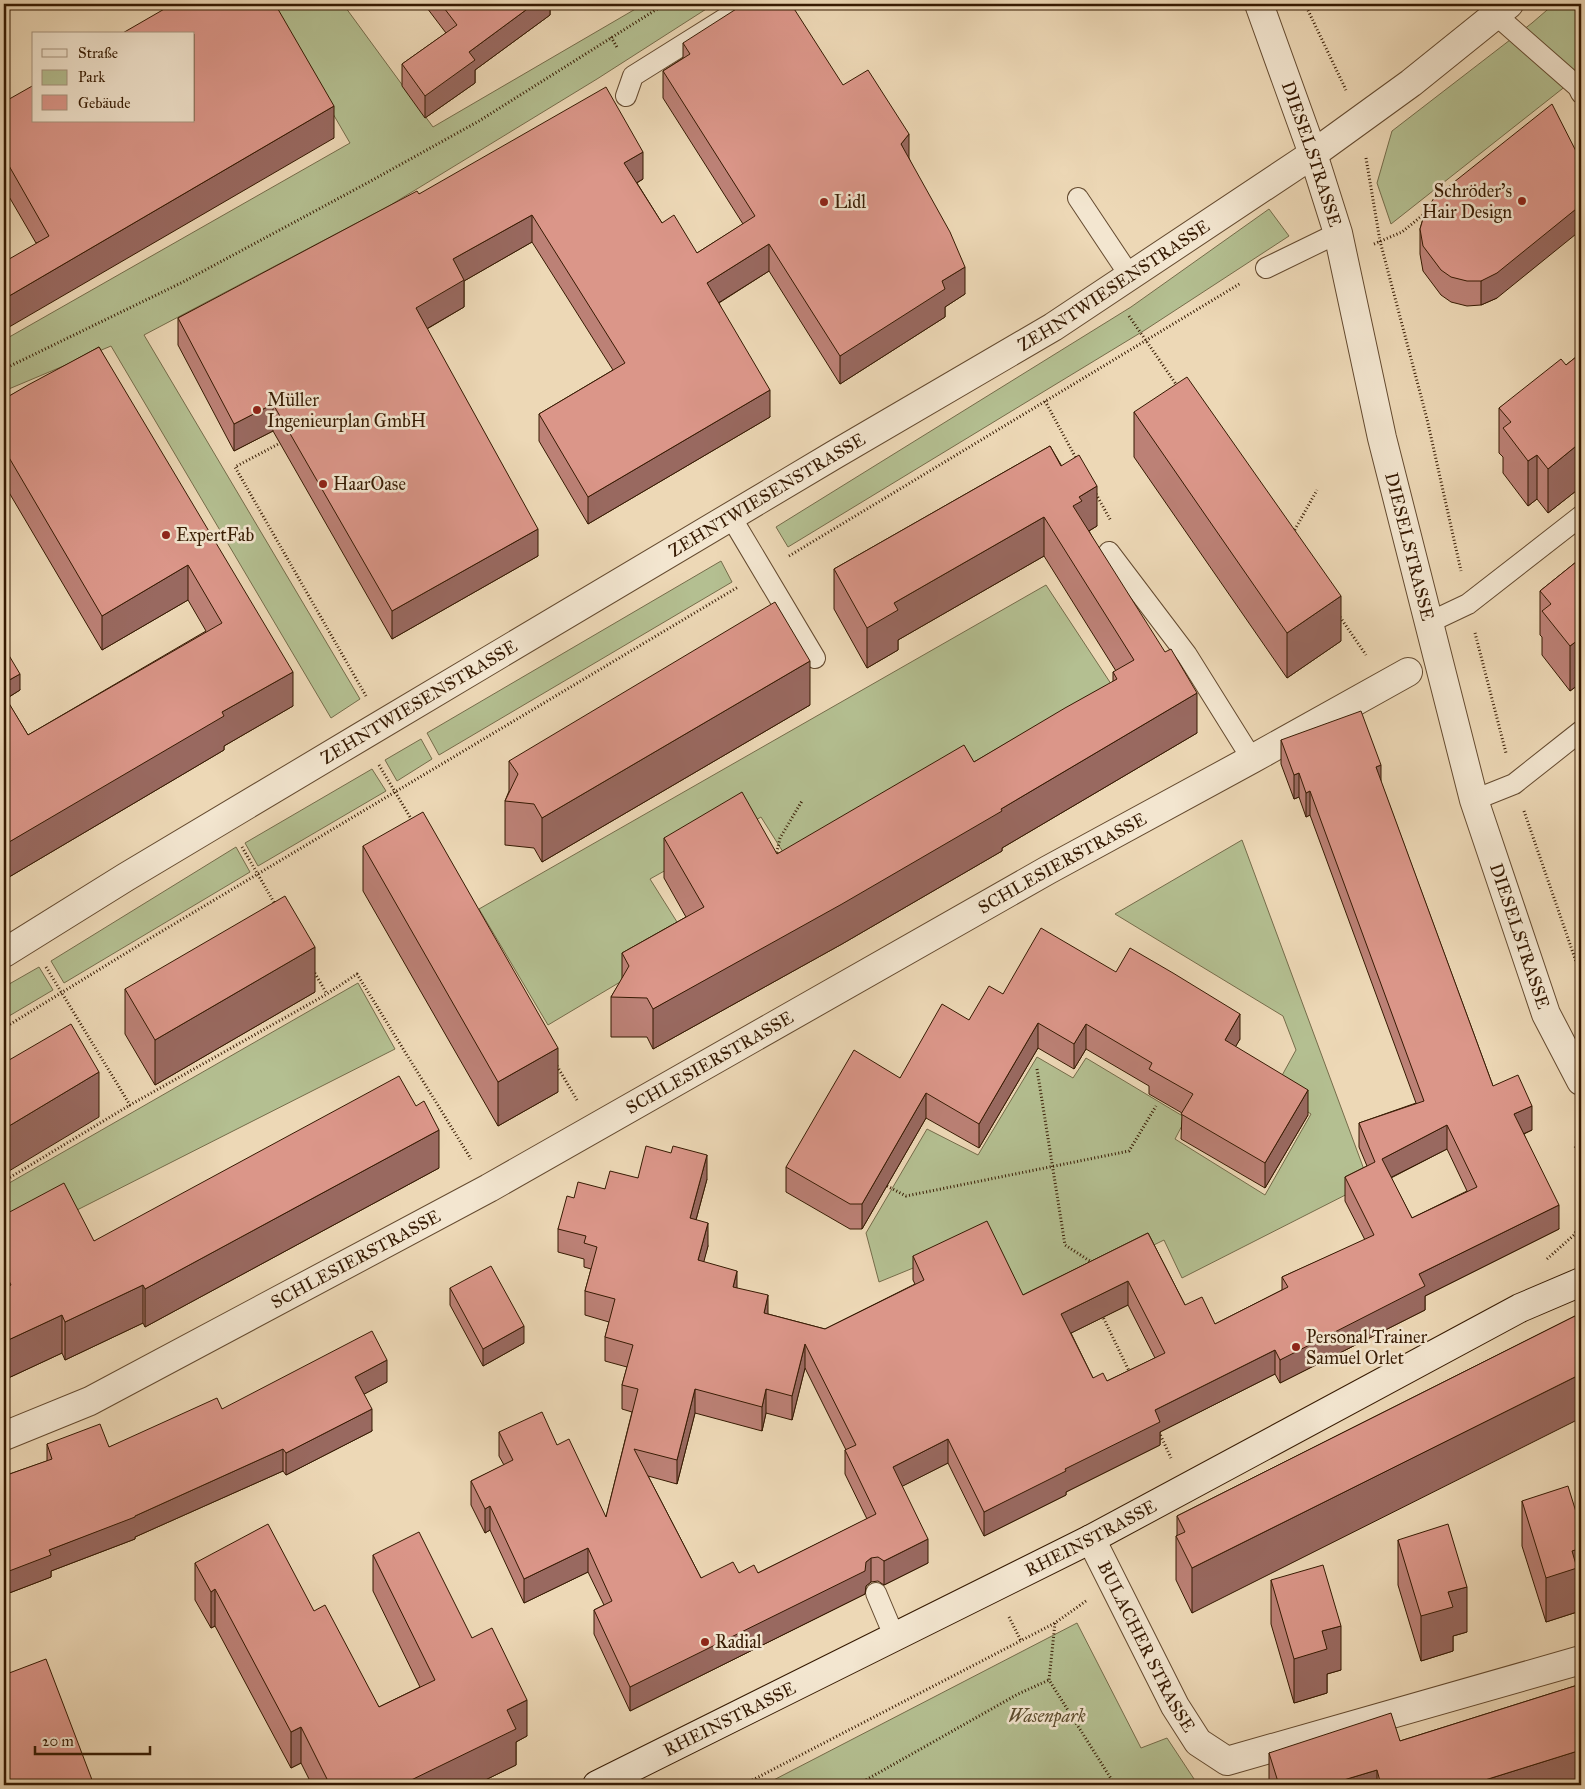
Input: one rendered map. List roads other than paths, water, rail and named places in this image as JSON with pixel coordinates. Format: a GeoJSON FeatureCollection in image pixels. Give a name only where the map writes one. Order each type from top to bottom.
{"type":"FeatureCollection","features":[{"type":"Feature","properties":{"kind":"street","name":"DIESELSTRASSE"},"geometry":{"type":"LineString","coordinates":[[1259,4],[1314,154],[1340,245],[1382,438],[1474,800],[1546,1014],[1581,1081]]}},
{"type":"Feature","properties":{"kind":"street","name":"ZEHNTWIESENSTRASSE"},"geometry":{"type":"LineString","coordinates":[[4,953],[126,877],[372,730],[1054,327],[1314,154],[1411,82],[1503,9]]}},
{"type":"Feature","properties":{"kind":"street","name":"SCHLESIERSTRASSE"},"geometry":{"type":"LineString","coordinates":[[4,1436],[90,1401],[489,1188],[1048,870],[1397,678]]}},
{"type":"Feature","properties":{"kind":"street","name":"RHEINSTRASSE"},"geometry":{"type":"LineString","coordinates":[[597,1785],[895,1638],[1092,1538],[1520,1308],[1581,1282]]}},
{"type":"Feature","properties":{"kind":"street","name":"BULACHER STRASSE"},"geometry":{"type":"LineString","coordinates":[[1092,1538],[1175,1706],[1198,1742],[1227,1762],[1581,1660]]}},
{"type":"Feature","properties":{"kind":"lane"},"geometry":{"type":"LineString","coordinates":[[626,96],[633,76],[748,4]]}},
{"type":"Feature","properties":{"kind":"lane"},"geometry":{"type":"LineString","coordinates":[[1503,9],[1578,87],[1581,93]]}},
{"type":"Feature","properties":{"kind":"lane"},"geometry":{"type":"LineString","coordinates":[[1078,198],[1121,283]]}},
{"type":"Feature","properties":{"kind":"lane"},"geometry":{"type":"LineString","coordinates":[[1266,268],[1340,245]]}},
{"type":"Feature","properties":{"kind":"lane"},"geometry":{"type":"LineString","coordinates":[[1430,622],[1468,604],[1581,516]]}},
{"type":"Feature","properties":{"kind":"lane"},"geometry":{"type":"LineString","coordinates":[[731,517],[815,658]]}},
{"type":"Feature","properties":{"kind":"lane"},"geometry":{"type":"LineString","coordinates":[[1109,552],[1187,655],[1252,759]]}},
{"type":"Feature","properties":{"kind":"lane"},"geometry":{"type":"LineString","coordinates":[[1474,800],[1514,784],[1581,731]]}},
{"type":"Feature","properties":{"kind":"lane"},"geometry":{"type":"LineString","coordinates":[[876,1593],[895,1638]]}},
{"type":"Feature","properties":{"kind":"place","name":"Schröder's Hair Design"},"geometry":{"type":"Point","coordinates":[1522,201]}},
{"type":"Feature","properties":{"kind":"place","name":"Lidl"},"geometry":{"type":"Point","coordinates":[824,202]}},
{"type":"Feature","properties":{"kind":"place","name":"Müller Ingenieurplan GmbH"},"geometry":{"type":"Point","coordinates":[257,410]}},
{"type":"Feature","properties":{"kind":"place","name":"HaarOase"},"geometry":{"type":"Point","coordinates":[323,484]}},
{"type":"Feature","properties":{"kind":"place","name":"ExpertFab"},"geometry":{"type":"Point","coordinates":[166,535]}},
{"type":"Feature","properties":{"kind":"place","name":"Personal Trainer Samuel Orlet"},"geometry":{"type":"Point","coordinates":[1296,1347]}},
{"type":"Feature","properties":{"kind":"place","name":"Radial"},"geometry":{"type":"Point","coordinates":[705,1642]}},
{"type":"Feature","properties":{"kind":"park label","name":"Wasenpark"},"geometry":{"type":"Point","coordinates":[1047,1716]}}]}
